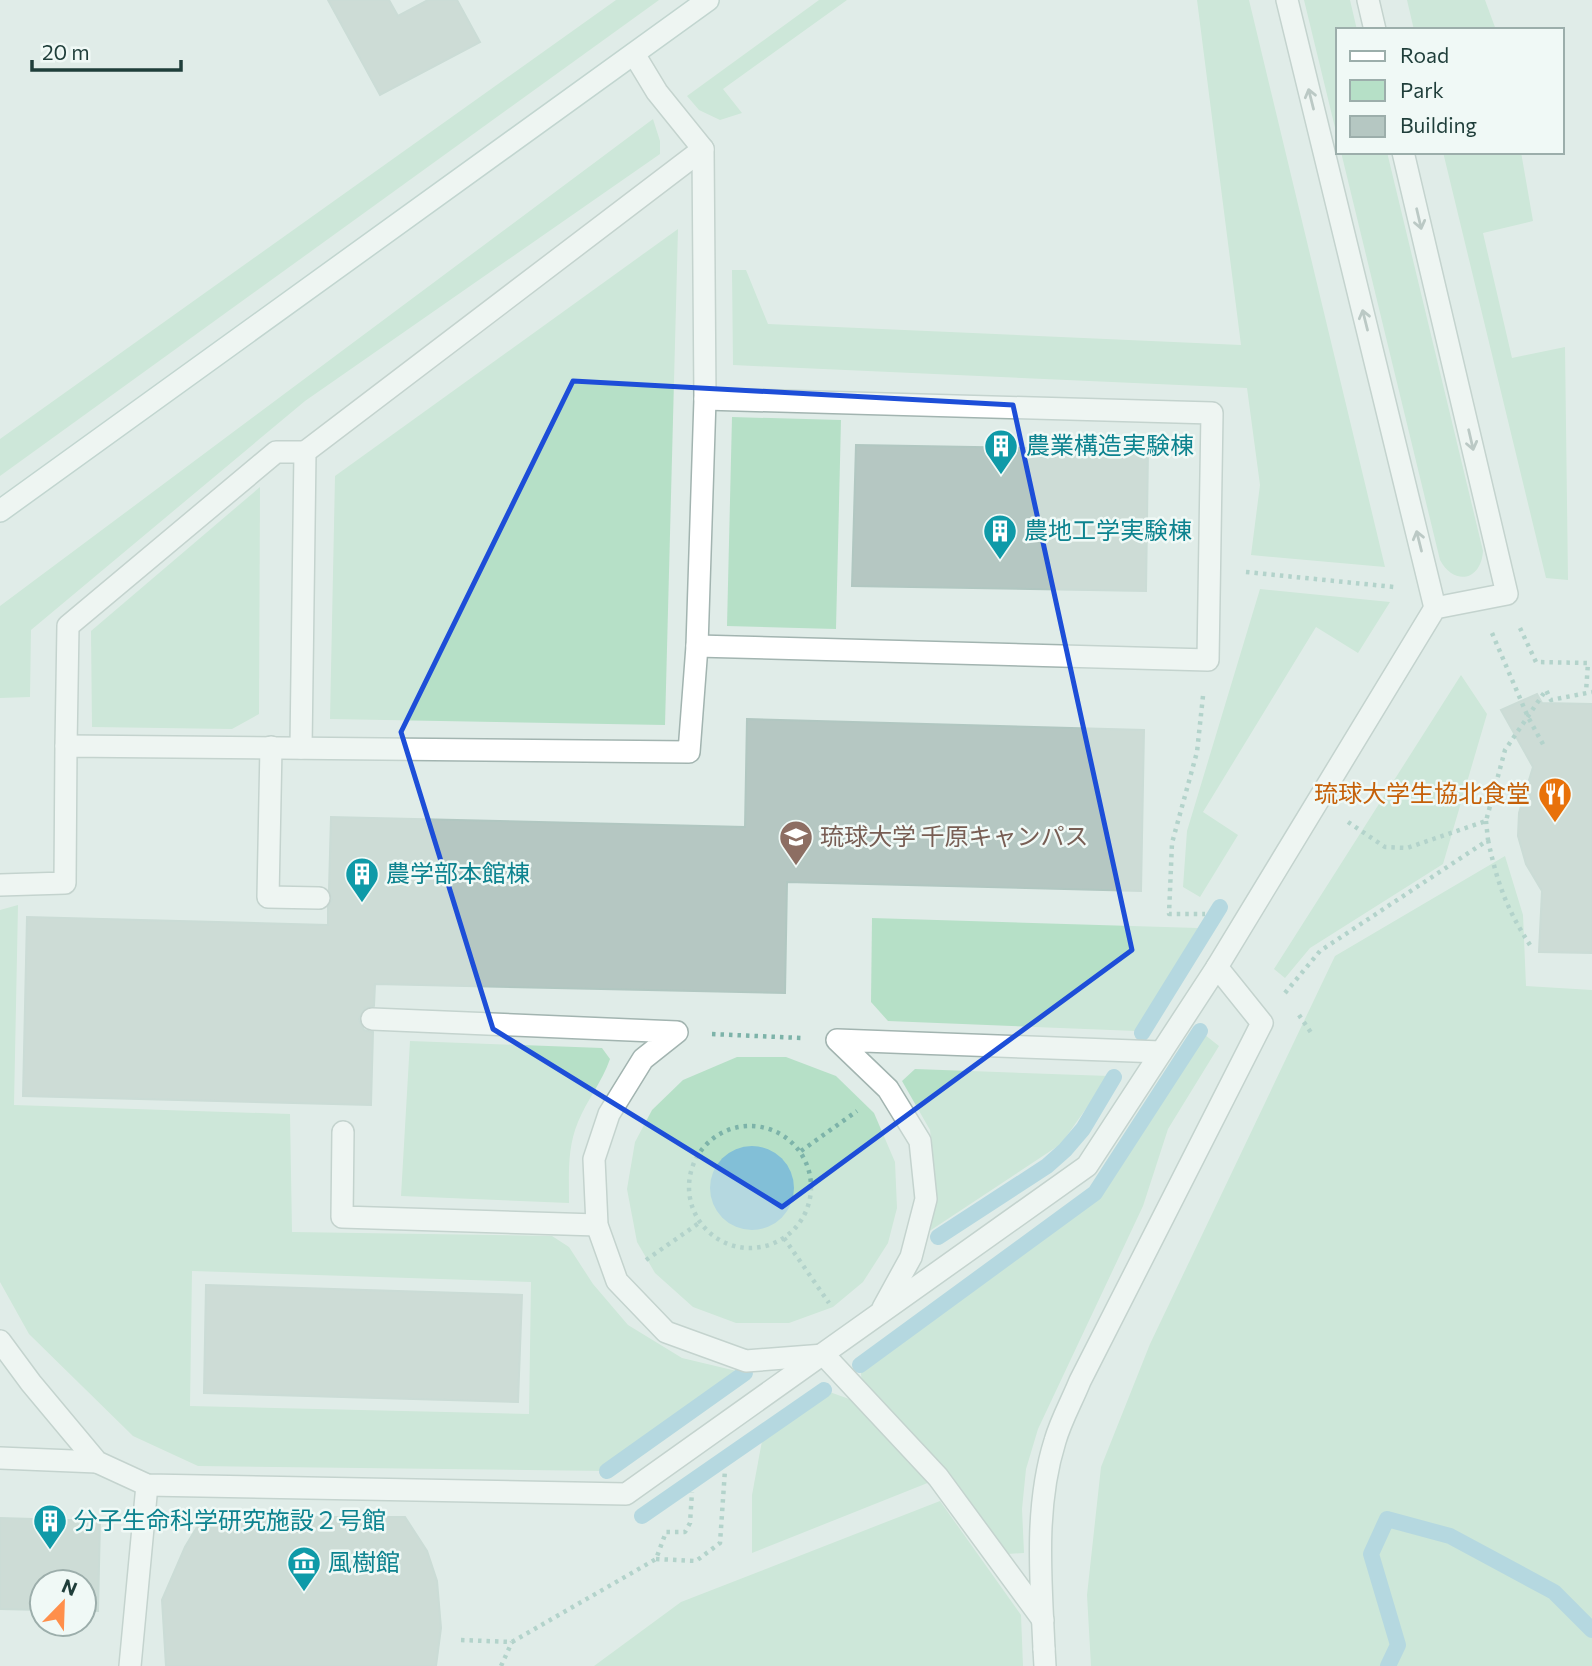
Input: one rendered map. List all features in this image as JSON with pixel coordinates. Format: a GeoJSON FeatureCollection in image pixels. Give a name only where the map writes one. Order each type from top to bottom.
{"type":"FeatureCollection","features":[{"type":"Feature","properties":{"kind":"street"},"geometry":{"type":"LineString","coordinates":[[0,511],[709,0]]}},
{"type":"Feature","properties":{"kind":"street"},"geometry":{"type":"LineString","coordinates":[[0,1458],[97,1462],[147,1485],[626,1494],[1087,1166],[1217,967],[1435,608],[1287,0]]}},
{"type":"Feature","properties":{"kind":"street"},"geometry":{"type":"LineString","coordinates":[[1368,0],[1375,28]]}},
{"type":"Feature","properties":{"kind":"street"},"geometry":{"type":"LineString","coordinates":[[66,746],[690,752],[697,646],[705,400],[703,149],[657,92],[634,54]]}},
{"type":"Feature","properties":{"kind":"street"},"geometry":{"type":"LineString","coordinates":[[0,885],[65,883],[68,626],[276,452],[305,452],[703,149]]}},
{"type":"Feature","properties":{"kind":"street"},"geometry":{"type":"LineString","coordinates":[[1404,154],[1507,594],[1435,608]]}},
{"type":"Feature","properties":{"kind":"street"},"geometry":{"type":"LineString","coordinates":[[697,646],[1208,660],[1212,413],[705,400]]}},
{"type":"Feature","properties":{"kind":"street"},"geometry":{"type":"LineString","coordinates":[[301,748],[305,452]]}},
{"type":"Feature","properties":{"kind":"street"},"geometry":{"type":"LineString","coordinates":[[271,747],[268,897],[319,898]]}},
{"type":"Feature","properties":{"kind":"street"},"geometry":{"type":"LineString","coordinates":[[1045,1658],[1040,1536],[1044,1487],[1055,1440],[1080,1381],[1262,1023],[1217,967]]}},
{"type":"Feature","properties":{"kind":"street"},"geometry":{"type":"LineString","coordinates":[[372,1019],[677,1032]]}},
{"type":"Feature","properties":{"kind":"street"},"geometry":{"type":"LineString","coordinates":[[677,1032],[643,1059],[609,1114],[594,1159],[597,1225],[617,1281],[666,1332],[746,1361],[824,1355]]}},
{"type":"Feature","properties":{"kind":"street"},"geometry":{"type":"LineString","coordinates":[[837,1040],[1161,1052]]}},
{"type":"Feature","properties":{"kind":"street"},"geometry":{"type":"LineString","coordinates":[[837,1040],[888,1089],[920,1142],[926,1199],[911,1257],[880,1313]]}},
{"type":"Feature","properties":{"kind":"street"},"geometry":{"type":"LineString","coordinates":[[344,1132],[342,1217],[597,1225]]}},
{"type":"Feature","properties":{"kind":"street"},"geometry":{"type":"LineString","coordinates":[[0,1340],[31,1383],[97,1462]]}},
{"type":"Feature","properties":{"kind":"street"},"geometry":{"type":"LineString","coordinates":[[824,1355],[938,1477],[1043,1620]]}},
{"type":"Feature","properties":{"kind":"street"},"geometry":{"type":"LineString","coordinates":[[130,1666],[147,1485]]}},
{"type":"Feature","properties":{"kind":"path"},"geometry":{"type":"LineString","coordinates":[[1209,569],[1402,587]]}},
{"type":"Feature","properties":{"kind":"path"},"geometry":{"type":"LineString","coordinates":[[1507,594],[1536,662],[1588,663],[1589,692],[1551,700],[1546,690],[1505,750],[1486,821],[1497,882],[1512,917],[1530,945]]}},
{"type":"Feature","properties":{"kind":"path"},"geometry":{"type":"LineString","coordinates":[[1478,600],[1528,717],[1544,746]]}},
{"type":"Feature","properties":{"kind":"path"},"geometry":{"type":"LineString","coordinates":[[1208,660],[1197,752],[1172,843],[1169,914],[1249,915]]}},
{"type":"Feature","properties":{"kind":"path"},"geometry":{"type":"LineString","coordinates":[[1318,802],[1385,847],[1407,848],[1486,821]]}},
{"type":"Feature","properties":{"kind":"path"},"geometry":{"type":"LineString","coordinates":[[1262,1023],[1320,951],[1488,840]]}},
{"type":"Feature","properties":{"kind":"path"},"geometry":{"type":"LineString","coordinates":[[677,1032],[837,1040]]}},
{"type":"Feature","properties":{"kind":"path"},"geometry":{"type":"LineString","coordinates":[[801,1151],[888,1089]]}},
{"type":"Feature","properties":{"kind":"path"},"geometry":{"type":"LineString","coordinates":[[756,1126],[777,1132],[801,1151],[810,1175],[811,1196],[804,1217],[784,1238],[765,1247],[743,1248],[723,1242],[699,1223],[690,1199],[689,1177],[696,1158],[716,1136],[735,1127],[756,1126]]}},
{"type":"Feature","properties":{"kind":"path"},"geometry":{"type":"LineString","coordinates":[[617,1281],[699,1223]]}},
{"type":"Feature","properties":{"kind":"path"},"geometry":{"type":"LineString","coordinates":[[784,1238],[851,1335]]}},
{"type":"Feature","properties":{"kind":"path"},"geometry":{"type":"LineString","coordinates":[[461,1640],[512,1642],[656,1559],[696,1561],[720,1543],[728,1422]]}},
{"type":"Feature","properties":{"kind":"path"},"geometry":{"type":"LineString","coordinates":[[656,1559],[666,1532],[685,1532],[690,1523],[694,1446]]}},
{"type":"Feature","properties":{"kind":"path"},"geometry":{"type":"LineString","coordinates":[[500,1666],[512,1642]]}},
{"type":"Feature","properties":{"kind":"highlighted area"},"geometry":{"type":"Polygon","coordinates":[[[573,381],[1013,405],[1132,950],[782,1207],[493,1029],[401,732],[573,381]]]}},
{"type":"Feature","properties":{"kind":"green space"},"geometry":{"type":"Polygon","coordinates":[[[616,0],[659,0],[0,476],[0,439],[616,0]]]}},
{"type":"Feature","properties":{"kind":"green space"},"geometry":{"type":"Polygon","coordinates":[[[819,0],[847,0],[723,89],[742,113],[720,120],[699,110],[687,96],[819,0]]]}},
{"type":"Feature","properties":{"kind":"green space"},"geometry":{"type":"Polygon","coordinates":[[[1197,0],[1249,0],[1385,567],[1251,555],[1260,485],[1247,388],[733,365],[732,270],[746,270],[768,324],[1241,345],[1197,0]]]}},
{"type":"Feature","properties":{"kind":"green space"},"geometry":{"type":"Polygon","coordinates":[[[1304,0],[1350,0],[1357,28],[1336,28],[1336,132],[1304,0]]]}},
{"type":"Feature","properties":{"kind":"green space"},"geometry":{"type":"Polygon","coordinates":[[[1407,0],[1485,0],[1495,28],[1414,28],[1407,0]]]}},
{"type":"Feature","properties":{"kind":"green space"},"geometry":{"type":"Polygon","coordinates":[[[653,119],[660,141],[660,154],[305,401],[31,630],[30,697],[0,698],[0,606],[653,119]]]}},
{"type":"Feature","properties":{"kind":"green space"},"geometry":{"type":"Polygon","coordinates":[[[1341,154],[1387,154],[1483,551],[1477,569],[1466,576],[1452,574],[1440,560],[1341,154]]]}},
{"type":"Feature","properties":{"kind":"green space"},"geometry":{"type":"Polygon","coordinates":[[[1443,154],[1521,154],[1533,221],[1483,233],[1512,358],[1565,347],[1568,580],[1546,578],[1443,154]]]}},
{"type":"Feature","properties":{"kind":"green space"},"geometry":{"type":"Polygon","coordinates":[[[678,229],[665,725],[330,719],[335,476],[678,229]]]}},
{"type":"Feature","properties":{"kind":"green space"},"geometry":{"type":"Polygon","coordinates":[[[732,417],[841,420],[836,629],[727,626],[732,417]]]}},
{"type":"Feature","properties":{"kind":"green space"},"geometry":{"type":"Polygon","coordinates":[[[260,487],[259,714],[232,729],[92,727],[91,631],[260,487]]]}},
{"type":"Feature","properties":{"kind":"green space"},"geometry":{"type":"Polygon","coordinates":[[[1260,589],[1390,602],[1358,653],[1316,627],[1203,812],[1238,835],[1200,897],[1183,887],[1187,831],[1260,589]]]}},
{"type":"Feature","properties":{"kind":"green space"},"geometry":{"type":"Polygon","coordinates":[[[1461,675],[1487,714],[1443,864],[1310,948],[1285,978],[1274,969],[1461,675]]]}},
{"type":"Feature","properties":{"kind":"green space"},"geometry":{"type":"Polygon","coordinates":[[[1505,856],[1523,915],[1526,986],[1592,990],[1592,1666],[1091,1666],[1087,1595],[1101,1467],[1150,1344],[1335,956],[1505,856]]]}},
{"type":"Feature","properties":{"kind":"green space"},"geometry":{"type":"Polygon","coordinates":[[[18,905],[14,1105],[290,1114],[292,1232],[552,1236],[569,1247],[593,1284],[628,1325],[682,1358],[745,1373],[607,1471],[198,1466],[133,1436],[29,1334],[0,1282],[0,910],[18,905]],[[192,1271],[190,1406],[529,1414],[531,1282],[192,1271]]]}},
{"type":"Feature","properties":{"kind":"green space"},"geometry":{"type":"Polygon","coordinates":[[[872,918],[1198,928],[1136,1031],[888,1021],[871,1002],[872,918]]]}},
{"type":"Feature","properties":{"kind":"green space"},"geometry":{"type":"Polygon","coordinates":[[[1200,1031],[1219,1046],[1168,1129],[1143,1206],[1038,1429],[1026,1469],[1022,1509],[1024,1553],[1007,1554],[862,1383],[860,1365],[1095,1193],[1200,1031]]]}},
{"type":"Feature","properties":{"kind":"green space"},"geometry":{"type":"Polygon","coordinates":[[[410,1041],[602,1048],[610,1059],[574,1132],[569,1162],[569,1203],[401,1196],[410,1041]]]}},
{"type":"Feature","properties":{"kind":"green space"},"geometry":{"type":"Polygon","coordinates":[[[737,1057],[786,1057],[836,1076],[874,1113],[895,1162],[897,1208],[888,1243],[863,1282],[833,1307],[789,1323],[736,1323],[693,1307],[655,1273],[637,1242],[627,1189],[635,1142],[652,1110],[683,1080],[737,1057]]]}},
{"type":"Feature","properties":{"kind":"green space"},"geometry":{"type":"Polygon","coordinates":[[[915,1069],[1109,1076],[1061,1144],[928,1232],[935,1174],[930,1130],[902,1081],[915,1069]]]}},
{"type":"Feature","properties":{"kind":"green space"},"geometry":{"type":"Polygon","coordinates":[[[824,1390],[852,1400],[930,1482],[752,1553],[752,1495],[764,1430],[824,1390]]]}},
{"type":"Feature","properties":{"kind":"green space"},"geometry":{"type":"Polygon","coordinates":[[[940,1501],[1021,1615],[1023,1666],[594,1666],[681,1602],[940,1501]]]}},
{"type":"Feature","properties":{"kind":"water"},"geometry":{"type":"Polygon","coordinates":[[[752,1146],[768,1149],[782,1158],[791,1172],[794,1188],[791,1204],[782,1218],[768,1227],[752,1230],[736,1227],[722,1218],[713,1204],[710,1188],[713,1172],[722,1158],[736,1149],[752,1146]]]}},
{"type":"Feature","properties":{"kind":"building"},"geometry":{"type":"Polygon","coordinates":[[[328,0],[389,0],[398,16],[428,0],[457,0],[480,42],[380,95],[328,0]]]}},
{"type":"Feature","properties":{"kind":"building"},"geometry":{"type":"Polygon","coordinates":[[[856,445],[1148,450],[1146,591],[852,586],[856,445]]]}},
{"type":"Feature","properties":{"kind":"building","name":"琉球大学生協北食堂"},"geometry":{"type":"Polygon","coordinates":[[[1537,694],[1542,703],[1592,704],[1592,953],[1539,952],[1542,891],[1526,864],[1518,836],[1519,813],[1533,767],[1501,710],[1537,694]]]}},
{"type":"Feature","properties":{"kind":"building","name":"農学部本館棟"},"geometry":{"type":"Polygon","coordinates":[[[747,719],[1144,730],[1141,891],[787,882],[785,993],[375,984],[374,1006],[365,1008],[359,1019],[364,1030],[373,1032],[371,1105],[23,1096],[27,917],[328,925],[328,907],[332,899],[329,890],[331,817],[745,827],[747,719]]]}},
{"type":"Feature","properties":{"kind":"building"},"geometry":{"type":"Polygon","coordinates":[[[206,1285],[522,1295],[518,1402],[204,1393],[206,1285]]]}},
{"type":"Feature","properties":{"kind":"building","name":"風樹館"},"geometry":{"type":"Polygon","coordinates":[[[203,1517],[405,1517],[427,1551],[437,1581],[441,1628],[436,1666],[166,1666],[162,1600],[185,1547],[203,1517]]]}},
{"type":"Feature","properties":{"kind":"building","name":"分子生命科学研究施設２号館"},"geometry":{"type":"Polygon","coordinates":[[[0,1518],[100,1521],[98,1611],[98,1568],[28,1568],[28,1610],[0,1609],[0,1518]]]}},
{"type":"Feature","properties":{"kind":"waterway"},"geometry":{"type":"LineString","coordinates":[[1142,1033],[1220,907]]}},
{"type":"Feature","properties":{"kind":"waterway"},"geometry":{"type":"LineString","coordinates":[[860,1365],[1095,1193],[1200,1031]]}},
{"type":"Feature","properties":{"kind":"waterway"},"geometry":{"type":"LineString","coordinates":[[938,1237],[1047,1166],[1065,1150],[1083,1129],[1114,1077]]}},
{"type":"Feature","properties":{"kind":"waterway"},"geometry":{"type":"LineString","coordinates":[[607,1471],[745,1373]]}},
{"type":"Feature","properties":{"kind":"waterway"},"geometry":{"type":"LineString","coordinates":[[642,1516],[824,1390]]}},
{"type":"Feature","properties":{"kind":"waterway"},"geometry":{"type":"LineString","coordinates":[[1388,1666],[1398,1645],[1371,1554],[1387,1519],[1450,1536],[1554,1592],[1592,1630]]}},
{"type":"Feature","properties":{"kind":"place","name":"農業構造実験棟"},"geometry":{"type":"Point","coordinates":[1001,476]}},
{"type":"Feature","properties":{"kind":"place","name":"農地工学実験棟"},"geometry":{"type":"Point","coordinates":[1000,561]}},
{"type":"Feature","properties":{"kind":"place","name":"琉球大学生協北食堂"},"geometry":{"type":"Point","coordinates":[1555,824]}},
{"type":"Feature","properties":{"kind":"place","name":"琉球大学 千原キャンパス"},"geometry":{"type":"Point","coordinates":[796,867]}},
{"type":"Feature","properties":{"kind":"place","name":"農学部本館棟"},"geometry":{"type":"Point","coordinates":[362,904]}},
{"type":"Feature","properties":{"kind":"place","name":"分子生命科学研究施設２号館"},"geometry":{"type":"Point","coordinates":[50,1551]}},
{"type":"Feature","properties":{"kind":"place","name":"風樹館"},"geometry":{"type":"Point","coordinates":[304,1593]}}]}
